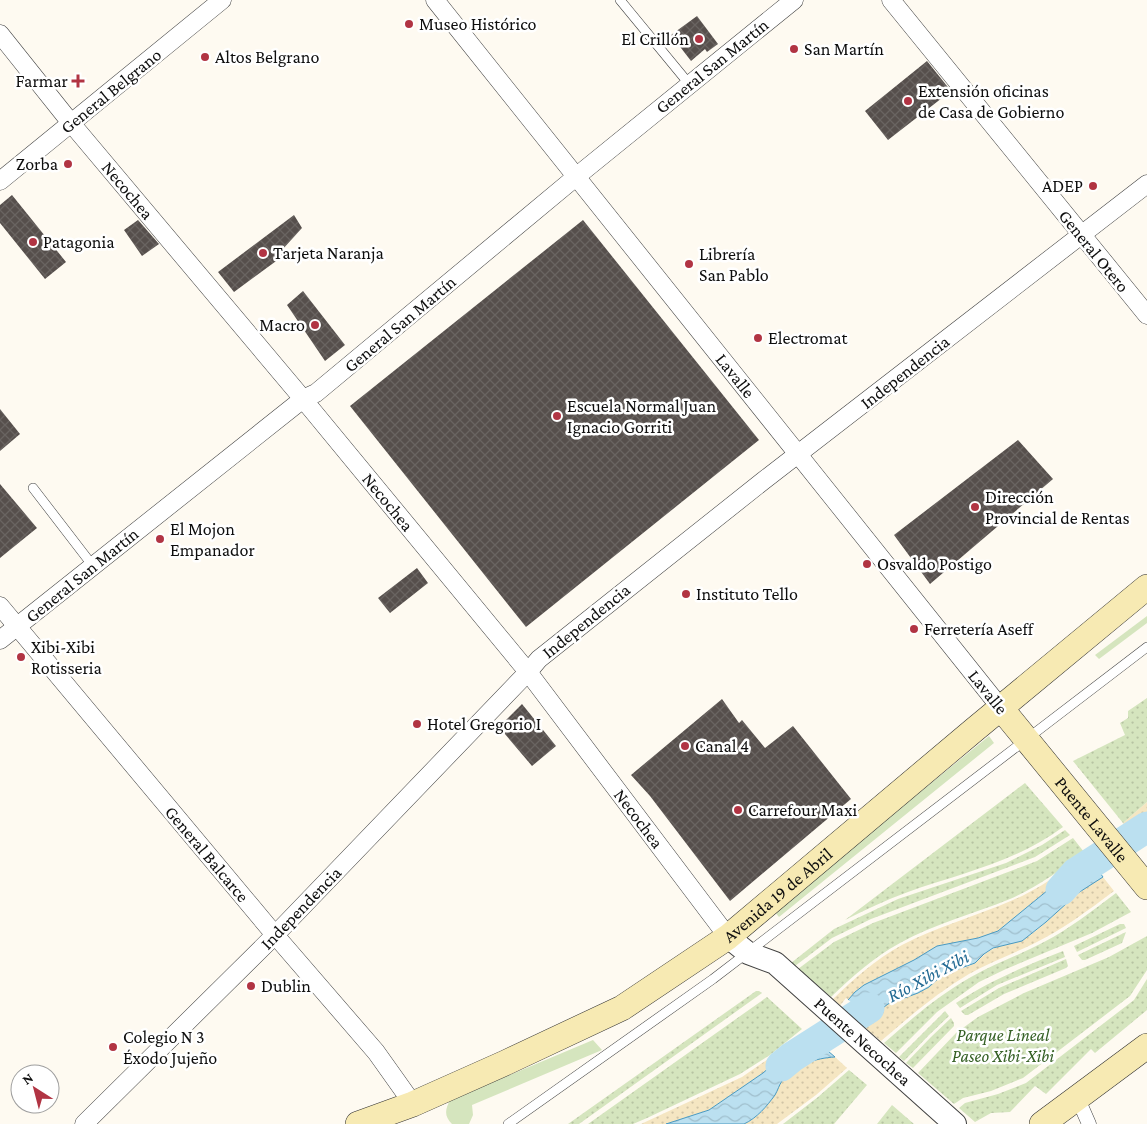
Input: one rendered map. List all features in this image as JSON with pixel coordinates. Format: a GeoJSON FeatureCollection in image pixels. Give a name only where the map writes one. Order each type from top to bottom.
{"type":"FeatureCollection","features":[{"type":"Feature","properties":{"kind":"main road","name":"Avenida 19 de Abril"},"geometry":{"type":"LineString","coordinates":[[358,1124],[413,1104],[505,1064],[622,1008],[728,937],[1000,707],[1147,587]]}},
{"type":"Feature","properties":{"kind":"main road","name":"Lavalle"},"geometry":{"type":"LineString","coordinates":[[1000,707],[1031,745]]}},
{"type":"Feature","properties":{"kind":"main road","name":"Puente Lavalle"},"geometry":{"type":"LineString","coordinates":[[1031,745],[1147,887]]}},
{"type":"Feature","properties":{"kind":"main road"},"geometry":{"type":"LineString","coordinates":[[1042,1124],[1147,1046]]}},
{"type":"Feature","properties":{"kind":"street","name":"General Belgrano"},"geometry":{"type":"LineString","coordinates":[[0,181],[222,0]]}},
{"type":"Feature","properties":{"kind":"street","name":"Lavalle"},"geometry":{"type":"LineString","coordinates":[[435,0],[1000,707]]}},
{"type":"Feature","properties":{"kind":"street","name":"General San Martín"},"geometry":{"type":"LineString","coordinates":[[0,640],[303,399],[316,393],[577,176],[794,0]]}},
{"type":"Feature","properties":{"kind":"street","name":"General Otero"},"geometry":{"type":"LineString","coordinates":[[891,0],[1147,315]]}},
{"type":"Feature","properties":{"kind":"street","name":"Necochea"},"geometry":{"type":"LineString","coordinates":[[0,34],[71,124],[303,399],[528,672],[728,937],[748,953],[775,963]]}},
{"type":"Feature","properties":{"kind":"street","name":"Independencia"},"geometry":{"type":"LineString","coordinates":[[84,1124],[275,935],[539,659],[763,481],[1147,184]]}},
{"type":"Feature","properties":{"kind":"street","name":"General Balcarce"},"geometry":{"type":"LineString","coordinates":[[0,606],[275,935],[376,1052],[413,1104]]}},
{"type":"Feature","properties":{"kind":"street","name":"Puente Necochea"},"geometry":{"type":"LineString","coordinates":[[775,963],[953,1122]]}},
{"type":"Feature","properties":{"kind":"street"},"geometry":{"type":"LineString","coordinates":[[1078,1098],[1089,1124]]}},
{"type":"Feature","properties":{"kind":"lane"},"geometry":{"type":"LineString","coordinates":[[620,0],[690,85]]}},
{"type":"Feature","properties":{"kind":"lane"},"geometry":{"type":"LineString","coordinates":[[32,488],[93,566]]}},
{"type":"Feature","properties":{"kind":"lane","name":"Avenida 19 de Abril"},"geometry":{"type":"LineString","coordinates":[[508,1124],[748,953],[1031,745],[1147,647]]}},
{"type":"Feature","properties":{"kind":"green space"},"geometry":{"type":"Polygon","coordinates":[[[1147,616],[1147,623],[1099,659],[1095,655],[1147,616]]]}},
{"type":"Feature","properties":{"kind":"green space"},"geometry":{"type":"Polygon","coordinates":[[[1147,698],[1147,802],[1123,823],[1073,761],[1125,735],[1120,723],[1128,718],[1128,711],[1147,698]]]}},
{"type":"Feature","properties":{"kind":"green space"},"geometry":{"type":"Polygon","coordinates":[[[989,736],[994,743],[779,917],[774,911],[989,736]]]}},
{"type":"Feature","properties":{"kind":"green space"},"geometry":{"type":"Polygon","coordinates":[[[1025,783],[1063,827],[1045,839],[1008,858],[900,895],[845,920],[1025,783]]]}},
{"type":"Feature","properties":{"kind":"green space"},"geometry":{"type":"Polygon","coordinates":[[[1065,830],[1070,835],[1035,857],[871,919],[832,938],[795,966],[791,963],[834,929],[898,899],[1006,863],[1042,845],[1065,830]]]}},
{"type":"Feature","properties":{"kind":"green space"},"geometry":{"type":"Polygon","coordinates":[[[1073,838],[1084,852],[1048,878],[1010,899],[940,925],[900,943],[872,961],[831,997],[798,969],[834,942],[873,923],[1037,861],[1073,838]]]}},
{"type":"Feature","properties":{"kind":"green space","name":"Parque Lineal Paseo Xibi-Xibi"},"geometry":{"type":"Polygon","coordinates":[[[1116,893],[1131,912],[1092,933],[979,982],[937,1012],[896,1053],[884,1043],[904,1025],[959,984],[1053,937],[1116,893]]]}},
{"type":"Feature","properties":{"kind":"green space"},"geometry":{"type":"Polygon","coordinates":[[[1120,924],[1124,924],[1126,928],[1077,952],[1074,946],[1120,924]]]}},
{"type":"Feature","properties":{"kind":"green space"},"geometry":{"type":"Polygon","coordinates":[[[1126,932],[1122,943],[1085,960],[1082,960],[1078,955],[1126,932]]]}},
{"type":"Feature","properties":{"kind":"green space","name":"Parque Lineal Paseo Xibi-Xibi"},"geometry":{"type":"Polygon","coordinates":[[[1147,936],[1147,970],[1130,996],[1023,1078],[991,1091],[963,1098],[954,1104],[918,1073],[956,1033],[978,1017],[1024,993],[1109,957],[1147,936]]]}},
{"type":"Feature","properties":{"kind":"green space","name":"Parque Lineal Paseo Xibi-Xibi"},"geometry":{"type":"Polygon","coordinates":[[[1063,951],[1065,957],[997,985],[960,1008],[956,1003],[1008,974],[1063,951]]]}},
{"type":"Feature","properties":{"kind":"green space","name":"Parque Lineal Paseo Xibi-Xibi"},"geometry":{"type":"Polygon","coordinates":[[[1066,959],[1068,966],[1066,968],[1004,994],[968,1015],[961,1011],[999,988],[1066,959]]]}},
{"type":"Feature","properties":{"kind":"green space","name":"Parque Lineal Paseo Xibi-Xibi"},"geometry":{"type":"Polygon","coordinates":[[[1147,979],[1147,1010],[1095,1053],[1091,1049],[1046,1094],[1035,1086],[1010,1112],[991,1113],[975,1122],[959,1108],[965,1103],[998,1094],[1026,1083],[1134,1000],[1147,979]]]}},
{"type":"Feature","properties":{"kind":"green space"},"geometry":{"type":"Polygon","coordinates":[[[756,991],[762,993],[579,1124],[568,1124],[756,991]]]}},
{"type":"Feature","properties":{"kind":"green space"},"geometry":{"type":"Polygon","coordinates":[[[767,997],[802,1029],[770,1055],[740,1074],[633,1124],[588,1124],[767,997]]]}},
{"type":"Feature","properties":{"kind":"green space","name":"Parque Lineal Paseo Xibi-Xibi"},"geometry":{"type":"Polygon","coordinates":[[[945,1011],[949,1016],[904,1061],[899,1057],[945,1011]]]}},
{"type":"Feature","properties":{"kind":"green space","name":"Parque Lineal Paseo Xibi-Xibi"},"geometry":{"type":"Polygon","coordinates":[[[951,1018],[954,1026],[913,1068],[906,1063],[931,1037],[951,1018]]]}},
{"type":"Feature","properties":{"kind":"green space"},"geometry":{"type":"Polygon","coordinates":[[[593,1040],[602,1050],[472,1105],[473,1115],[469,1124],[452,1124],[448,1118],[446,1110],[450,1100],[593,1040]]]}},
{"type":"Feature","properties":{"kind":"green space"},"geometry":{"type":"Polygon","coordinates":[[[849,1070],[867,1085],[834,1124],[783,1124],[818,1097],[849,1070]]]}},
{"type":"Feature","properties":{"kind":"green space"},"geometry":{"type":"Polygon","coordinates":[[[892,1105],[914,1124],[877,1124],[892,1105]]]}},
{"type":"Feature","properties":{"kind":"sand"},"geometry":{"type":"Polygon","coordinates":[[[1147,802],[1147,818],[1128,830],[1123,823],[1147,802]]]}},
{"type":"Feature","properties":{"kind":"sand"},"geometry":{"type":"Polygon","coordinates":[[[1066,869],[1063,875],[1048,890],[998,931],[978,938],[937,946],[914,960],[864,985],[842,1007],[833,999],[874,963],[902,945],[929,932],[1020,897],[1066,869]]]}},
{"type":"Feature","properties":{"kind":"sand"},"geometry":{"type":"Polygon","coordinates":[[[1103,877],[1114,891],[1066,925],[1045,938],[957,981],[881,1041],[864,1027],[869,1018],[883,1006],[919,992],[942,975],[971,965],[990,950],[1020,941],[1029,936],[1074,897],[1103,877]]]}},
{"type":"Feature","properties":{"kind":"sand"},"geometry":{"type":"Polygon","coordinates":[[[805,1031],[808,1034],[763,1073],[709,1110],[666,1124],[641,1124],[742,1077],[805,1031]]]}},
{"type":"Feature","properties":{"kind":"sand"},"geometry":{"type":"Polygon","coordinates":[[[835,1057],[847,1068],[816,1095],[777,1124],[744,1124],[751,1121],[762,1111],[787,1075],[806,1063],[835,1057]]]}},
{"type":"Feature","properties":{"kind":"water"},"geometry":{"type":"Polygon","coordinates":[[[1147,818],[1147,844],[1141,846],[1128,830],[1147,818]]]}},
{"type":"Feature","properties":{"kind":"water"},"geometry":{"type":"Polygon","coordinates":[[[1086,854],[1103,877],[1078,893],[1022,941],[993,948],[975,963],[942,975],[929,987],[888,1004],[867,1020],[842,1007],[864,985],[914,960],[937,946],[978,938],[998,931],[1048,890],[1063,875],[1066,869],[1086,854]]]}},
{"type":"Feature","properties":{"kind":"water"},"geometry":{"type":"Polygon","coordinates":[[[808,1034],[835,1057],[806,1063],[787,1075],[775,1095],[749,1121],[744,1124],[666,1124],[709,1110],[763,1073],[808,1034]]]}},
{"type":"Feature","properties":{"kind":"pier"},"geometry":{"type":"Polygon","coordinates":[[[846,998],[871,1019],[866,1029],[839,1007],[846,998]]]}},
{"type":"Feature","properties":{"kind":"building","name":"El Crillón"},"geometry":{"type":"Polygon","coordinates":[[[697,16],[718,44],[707,52],[705,49],[691,61],[671,35],[697,16]]]}},
{"type":"Feature","properties":{"kind":"building","name":"Extensión oficinas de Casa de Gobierno"},"geometry":{"type":"Polygon","coordinates":[[[927,61],[951,91],[888,140],[865,111],[927,61]]]}},
{"type":"Feature","properties":{"kind":"building","name":"Patagonia"},"geometry":{"type":"Polygon","coordinates":[[[12,195],[66,262],[45,279],[0,223],[0,205],[12,195]]]}},
{"type":"Feature","properties":{"kind":"building","name":"Tarjeta Naranja"},"geometry":{"type":"Polygon","coordinates":[[[294,215],[302,228],[282,250],[283,256],[234,292],[218,272],[294,215]]]}},
{"type":"Feature","properties":{"kind":"building"},"geometry":{"type":"Polygon","coordinates":[[[138,220],[159,244],[142,256],[124,230],[138,220]]]}},
{"type":"Feature","properties":{"kind":"building","name":"Escuela Normal Juan Ignacio Gorriti"},"geometry":{"type":"Polygon","coordinates":[[[583,220],[759,440],[526,627],[350,406],[583,220]]]}},
{"type":"Feature","properties":{"kind":"building","name":"Macro"},"geometry":{"type":"Polygon","coordinates":[[[303,291],[345,345],[325,361],[287,305],[303,291]]]}},
{"type":"Feature","properties":{"kind":"building"},"geometry":{"type":"Polygon","coordinates":[[[0,409],[20,434],[0,451],[0,409]]]}},
{"type":"Feature","properties":{"kind":"building","name":"Dirección Provincial de Rentas"},"geometry":{"type":"Polygon","coordinates":[[[1018,440],[1053,479],[930,584],[894,535],[1018,440]]]}},
{"type":"Feature","properties":{"kind":"building"},"geometry":{"type":"Polygon","coordinates":[[[0,484],[37,528],[0,558],[0,484]]]}},
{"type":"Feature","properties":{"kind":"building"},"geometry":{"type":"Polygon","coordinates":[[[417,568],[428,583],[390,613],[378,598],[417,568]]]}},
{"type":"Feature","properties":{"kind":"building","name":"Carrefour Maxi"},"geometry":{"type":"Polygon","coordinates":[[[722,699],[739,723],[742,720],[765,748],[793,726],[851,799],[730,901],[650,796],[631,775],[722,699]]]}},
{"type":"Feature","properties":{"kind":"building"},"geometry":{"type":"Polygon","coordinates":[[[522,704],[556,746],[532,766],[499,727],[522,704]]]}},
{"type":"Feature","properties":{"kind":"waterway","name":"Río Xibi Xibi"},"geometry":{"type":"LineString","coordinates":[[1061,890],[1076,873],[1147,827]]}},
{"type":"Feature","properties":{"kind":"waterway","name":"Río Xibi Xibi"},"geometry":{"type":"LineString","coordinates":[[781,1066],[869,1008]]}},
{"type":"Feature","properties":{"kind":"place","name":"Museo Histórico"},"geometry":{"type":"Point","coordinates":[409,24]}},
{"type":"Feature","properties":{"kind":"place","name":"El Crillón"},"geometry":{"type":"Point","coordinates":[699,39]}},
{"type":"Feature","properties":{"kind":"place","name":"San Martín"},"geometry":{"type":"Point","coordinates":[794,49]}},
{"type":"Feature","properties":{"kind":"place","name":"Altos Belgrano"},"geometry":{"type":"Point","coordinates":[205,57]}},
{"type":"Feature","properties":{"kind":"place","name":"Farmar"},"geometry":{"type":"Point","coordinates":[78,81]}},
{"type":"Feature","properties":{"kind":"place","name":"Extensión oficinas de Casa de Gobierno"},"geometry":{"type":"Point","coordinates":[908,101]}},
{"type":"Feature","properties":{"kind":"place","name":"Zorba"},"geometry":{"type":"Point","coordinates":[68,164]}},
{"type":"Feature","properties":{"kind":"place","name":"ADEP"},"geometry":{"type":"Point","coordinates":[1093,186]}},
{"type":"Feature","properties":{"kind":"place","name":"Patagonia"},"geometry":{"type":"Point","coordinates":[33,242]}},
{"type":"Feature","properties":{"kind":"place","name":"Tarjeta Naranja"},"geometry":{"type":"Point","coordinates":[263,253]}},
{"type":"Feature","properties":{"kind":"place","name":"Librería San Pablo"},"geometry":{"type":"Point","coordinates":[689,264]}},
{"type":"Feature","properties":{"kind":"place","name":"Macro"},"geometry":{"type":"Point","coordinates":[315,325]}},
{"type":"Feature","properties":{"kind":"place","name":"Electromat"},"geometry":{"type":"Point","coordinates":[758,338]}},
{"type":"Feature","properties":{"kind":"place","name":"Escuela Normal Juan Ignacio Gorriti"},"geometry":{"type":"Point","coordinates":[557,416]}},
{"type":"Feature","properties":{"kind":"place","name":"Dirección Provincial de Rentas"},"geometry":{"type":"Point","coordinates":[975,507]}},
{"type":"Feature","properties":{"kind":"place","name":"El Mojon Empanador"},"geometry":{"type":"Point","coordinates":[160,539]}},
{"type":"Feature","properties":{"kind":"place","name":"Osvaldo Postigo"},"geometry":{"type":"Point","coordinates":[867,564]}},
{"type":"Feature","properties":{"kind":"place","name":"Instituto Tello"},"geometry":{"type":"Point","coordinates":[686,594]}},
{"type":"Feature","properties":{"kind":"place","name":"Ferretería Aseff"},"geometry":{"type":"Point","coordinates":[914,629]}},
{"type":"Feature","properties":{"kind":"place","name":"Xibi-Xibi Rotisseria"},"geometry":{"type":"Point","coordinates":[21,657]}},
{"type":"Feature","properties":{"kind":"place","name":"Hotel Gregorio I"},"geometry":{"type":"Point","coordinates":[417,724]}},
{"type":"Feature","properties":{"kind":"place","name":"Canal 4"},"geometry":{"type":"Point","coordinates":[685,746]}},
{"type":"Feature","properties":{"kind":"place","name":"Carrefour Maxi"},"geometry":{"type":"Point","coordinates":[738,810]}},
{"type":"Feature","properties":{"kind":"place","name":"Dublin"},"geometry":{"type":"Point","coordinates":[251,986]}},
{"type":"Feature","properties":{"kind":"place","name":"Colegio N 3 Éxodo Jujeño"},"geometry":{"type":"Point","coordinates":[113,1047]}}]}
